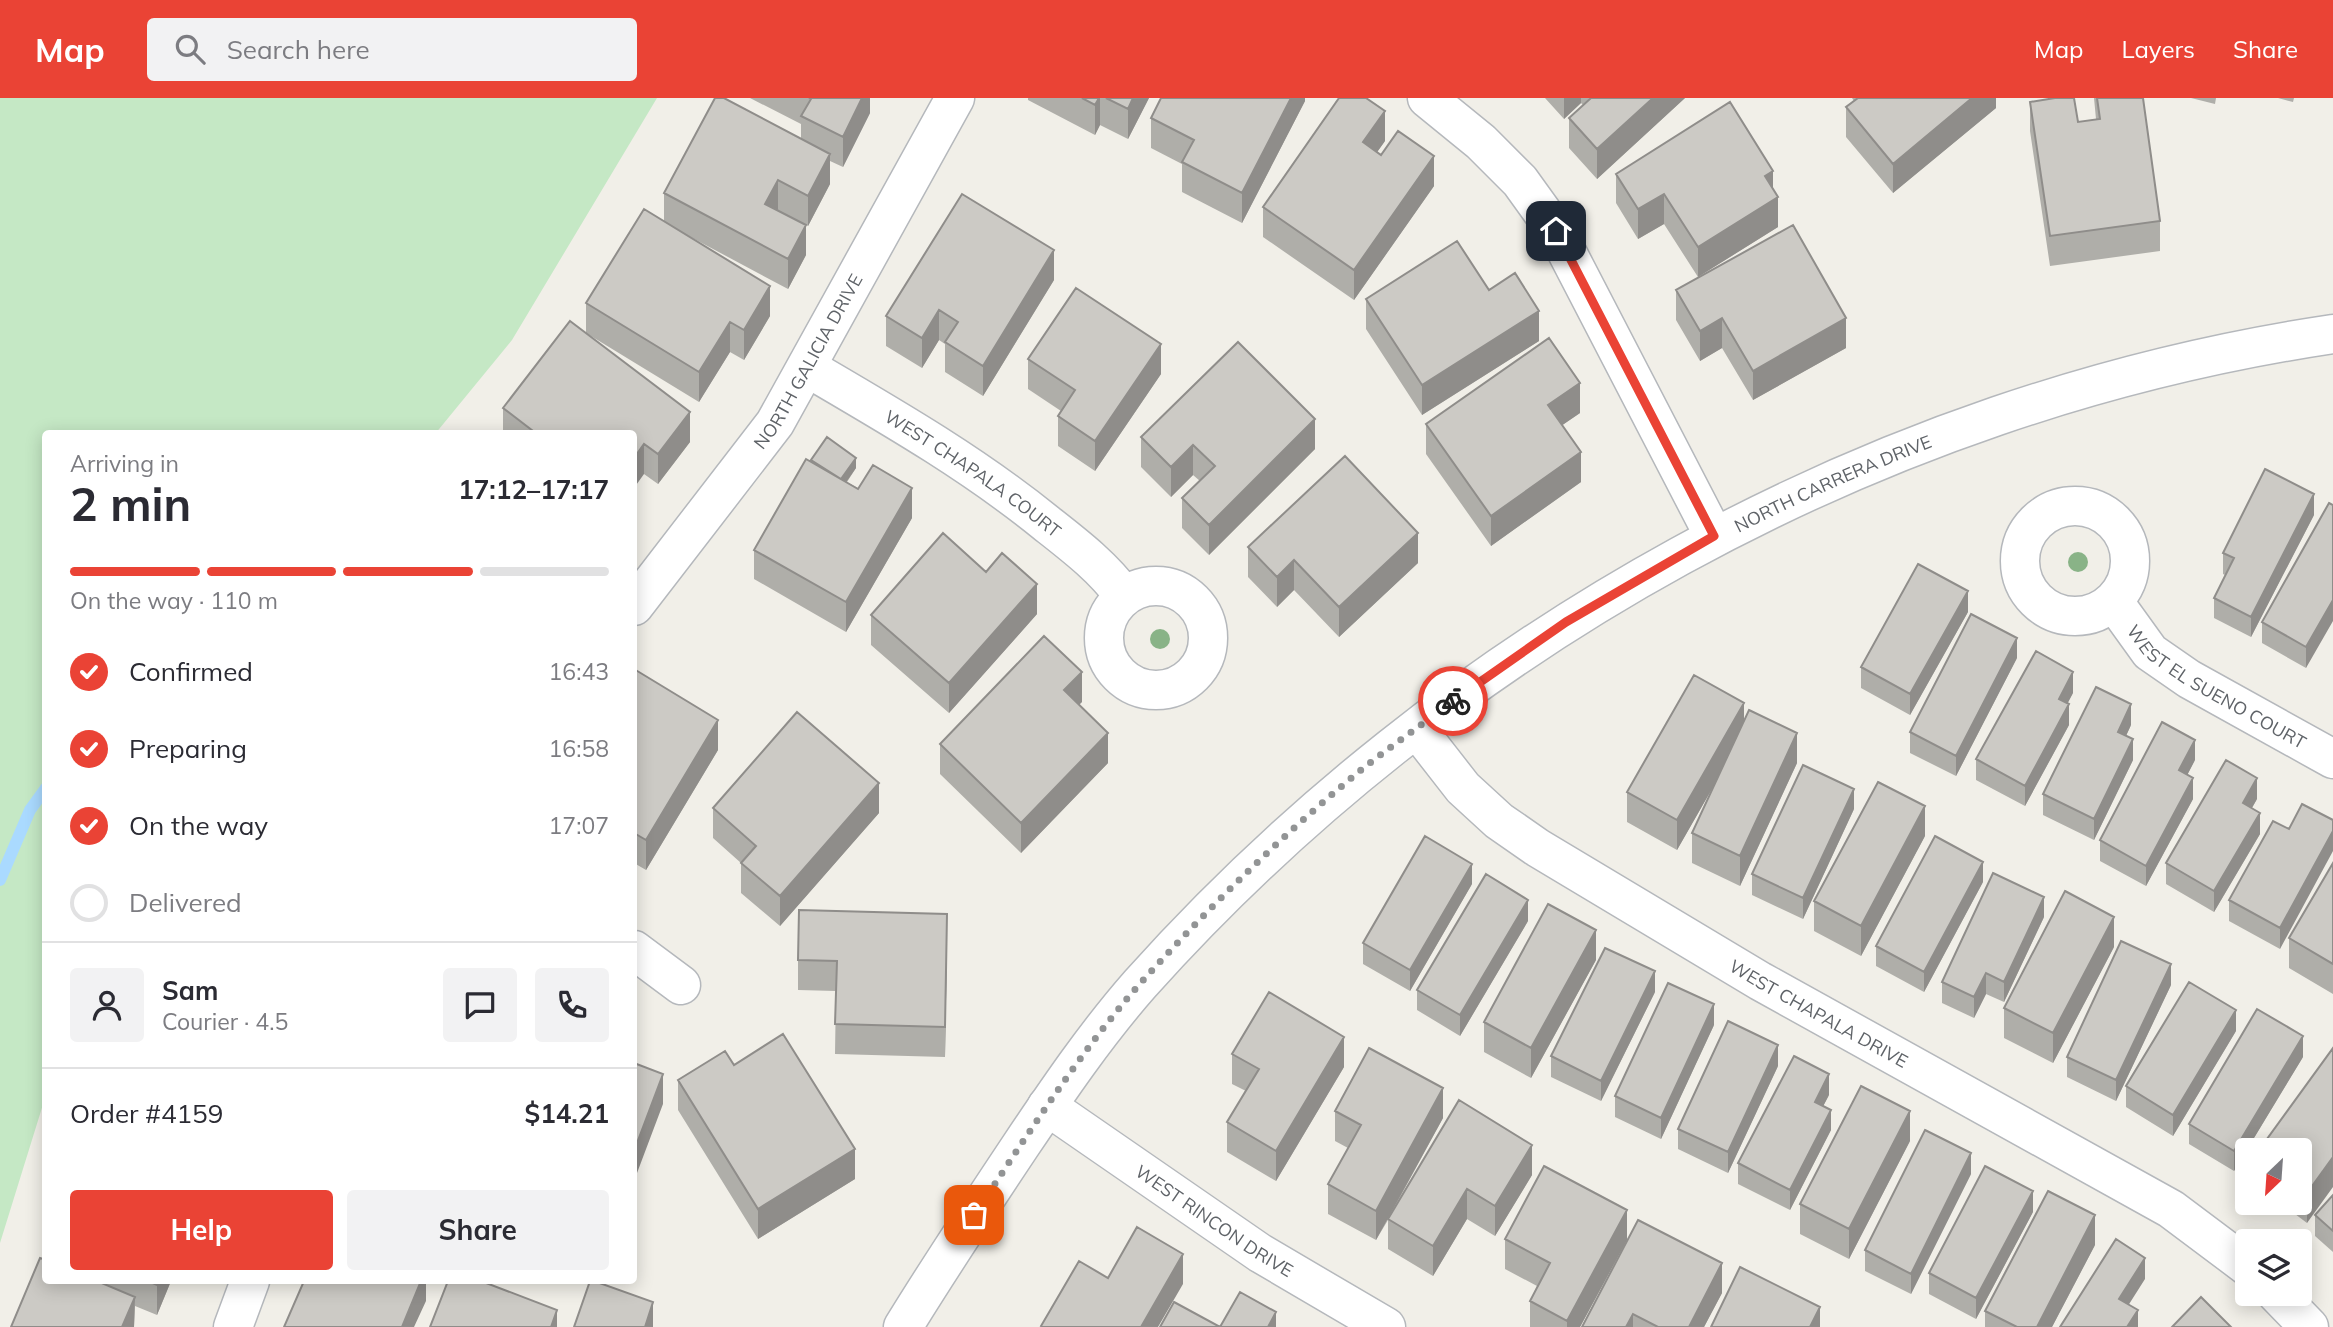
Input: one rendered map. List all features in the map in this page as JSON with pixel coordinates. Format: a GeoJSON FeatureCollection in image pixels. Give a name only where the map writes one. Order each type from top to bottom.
{"type":"FeatureCollection","features":[{"type":"Feature","properties":{"kind":"street","name":"NORTH GALICIA DRIVE"},"geometry":{"type":"LineString","coordinates":[[637,602],[775,423],[808,368],[955,98]]}},
{"type":"Feature","properties":{"kind":"street"},"geometry":{"type":"LineString","coordinates":[[1427,98],[1480,142],[1520,181],[1556,231],[1714,536]]}},
{"type":"Feature","properties":{"kind":"street","name":"NORTH CARRERA DRIVE"},"geometry":{"type":"LineString","coordinates":[[903,1327],[944,1259],[1047,1106],[1137,988],[1217,902],[1357,773],[1469,689],[1566,622],[1714,536],[1873,463],[2069,393],[2252,346],[2333,334]]}},
{"type":"Feature","properties":{"kind":"street","name":"WEST CHAPALA COURT"},"geometry":{"type":"LineString","coordinates":[[808,368],[942,446],[1016,499],[1110,577],[1124,596]]}},
{"type":"Feature","properties":{"kind":"street","name":"WEST EL SUENO COURT"},"geometry":{"type":"LineString","coordinates":[[2114,602],[2150,652],[2189,679],[2333,759]]}},
{"type":"Feature","properties":{"kind":"street","name":"WEST CHAPALA DRIVE"},"geometry":{"type":"LineString","coordinates":[[1417,729],[1463,788],[1499,821],[1538,848],[1760,981],[2171,1209],[2235,1257]]}},
{"type":"Feature","properties":{"kind":"street"},"geometry":{"type":"LineString","coordinates":[[637,952],[681,985]]}},
{"type":"Feature","properties":{"kind":"street","name":"WEST RINCON DRIVE"},"geometry":{"type":"LineString","coordinates":[[1047,1106],[1228,1231],[1386,1327]]}},
{"type":"Feature","properties":{"kind":"street"},"geometry":{"type":"LineString","coordinates":[[233,1327],[249,1284]]}},
{"type":"Feature","properties":{"kind":"street"},"geometry":{"type":"LineString","coordinates":[[2289,1306],[2309,1327]]}},
{"type":"Feature","properties":{"kind":"green space"},"geometry":{"type":"Polygon","coordinates":[[[0,98],[657,98],[512,340],[438,430],[42,430],[42,1108],[0,1243],[0,98]]]}},
{"type":"Feature","properties":{"kind":"building"},"geometry":{"type":"Polygon","coordinates":[[[715,98],[724,98],[830,154],[808,196],[778,180],[765,204],[806,225],[788,259],[664,193],[715,98]]]}},
{"type":"Feature","properties":{"kind":"building"},"geometry":{"type":"Polygon","coordinates":[[[809,98],[862,98],[843,137],[801,116],[811,99],[809,98]]]}},
{"type":"Feature","properties":{"kind":"building"},"geometry":{"type":"Polygon","coordinates":[[[1082,98],[1099,98],[1095,105],[1082,98]]]}},
{"type":"Feature","properties":{"kind":"building"},"geometry":{"type":"Polygon","coordinates":[[[1106,98],[1133,98],[1128,109],[1106,98]]]}},
{"type":"Feature","properties":{"kind":"building"},"geometry":{"type":"Polygon","coordinates":[[[1161,98],[1291,98],[1242,193],[1182,162],[1194,140],[1151,118],[1161,98]]]}},
{"type":"Feature","properties":{"kind":"building"},"geometry":{"type":"Polygon","coordinates":[[[1339,98],[1366,98],[1385,111],[1363,142],[1381,155],[1398,131],[1434,156],[1354,270],[1263,207],[1339,98]]]}},
{"type":"Feature","properties":{"kind":"building"},"geometry":{"type":"Polygon","coordinates":[[[1591,98],[1653,98],[1597,149],[1569,118],[1591,98]]]}},
{"type":"Feature","properties":{"kind":"building"},"geometry":{"type":"Polygon","coordinates":[[[1858,98],[1972,98],[1893,164],[1846,107],[1858,98]]]}},
{"type":"Feature","properties":{"kind":"building"},"geometry":{"type":"Polygon","coordinates":[[[2074,98],[2078,122],[2100,119],[2097,98],[2143,98],[2160,221],[2050,236],[2030,102],[2074,98]]]}},
{"type":"Feature","properties":{"kind":"building"},"geometry":{"type":"Polygon","coordinates":[[[1730,102],[1773,171],[1765,176],[1778,197],[1698,247],[1664,194],[1638,209],[1616,174],[1730,102]]]}},
{"type":"Feature","properties":{"kind":"building"},"geometry":{"type":"Polygon","coordinates":[[[962,194],[1054,250],[983,366],[945,342],[958,322],[939,310],[922,338],[886,316],[962,194]]]}},
{"type":"Feature","properties":{"kind":"building"},"geometry":{"type":"Polygon","coordinates":[[[644,209],[770,286],[744,330],[730,322],[699,372],[586,303],[644,209]]]}},
{"type":"Feature","properties":{"kind":"building"},"geometry":{"type":"Polygon","coordinates":[[[1793,225],[1846,318],[1753,371],[1722,318],[1700,331],[1676,290],[1793,225]]]}},
{"type":"Feature","properties":{"kind":"building"},"geometry":{"type":"Polygon","coordinates":[[[1457,241],[1489,290],[1515,273],[1539,311],[1422,385],[1366,299],[1457,241]]]}},
{"type":"Feature","properties":{"kind":"building"},"geometry":{"type":"Polygon","coordinates":[[[1076,288],[1161,344],[1095,441],[1058,416],[1075,390],[1028,359],[1076,288]]]}},
{"type":"Feature","properties":{"kind":"building"},"geometry":{"type":"Polygon","coordinates":[[[570,321],[690,412],[658,454],[644,444],[637,454],[637,430],[532,430],[503,408],[570,321]]]}},
{"type":"Feature","properties":{"kind":"building"},"geometry":{"type":"Polygon","coordinates":[[[1549,338],[1580,383],[1548,405],[1581,452],[1491,516],[1426,424],[1549,338]]]}},
{"type":"Feature","properties":{"kind":"building"},"geometry":{"type":"Polygon","coordinates":[[[1238,342],[1315,419],[1209,525],[1182,498],[1215,466],[1193,445],[1171,467],[1141,437],[1238,342]]]}},
{"type":"Feature","properties":{"kind":"building"},"geometry":{"type":"Polygon","coordinates":[[[827,437],[856,458],[841,479],[811,460],[827,437]]]}},
{"type":"Feature","properties":{"kind":"building"},"geometry":{"type":"Polygon","coordinates":[[[1345,456],[1418,533],[1339,607],[1294,560],[1277,577],[1248,547],[1345,456]]]}},
{"type":"Feature","properties":{"kind":"building"},"geometry":{"type":"Polygon","coordinates":[[[806,459],[858,489],[873,465],[912,488],[846,602],[754,550],[806,459]]]}},
{"type":"Feature","properties":{"kind":"building"},"geometry":{"type":"Polygon","coordinates":[[[2265,469],[2314,494],[2251,617],[2214,598],[2234,558],[2223,553],[2265,469]]]}},
{"type":"Feature","properties":{"kind":"building"},"geometry":{"type":"Polygon","coordinates":[[[2329,503],[2333,505],[2333,600],[2306,647],[2262,622],[2329,503]]]}},
{"type":"Feature","properties":{"kind":"building"},"geometry":{"type":"Polygon","coordinates":[[[943,533],[986,572],[1002,553],[1037,584],[949,683],[871,615],[943,533]]]}},
{"type":"Feature","properties":{"kind":"building"},"geometry":{"type":"Polygon","coordinates":[[[1918,564],[1968,591],[1910,694],[1861,667],[1918,564]]]}},
{"type":"Feature","properties":{"kind":"building"},"geometry":{"type":"Polygon","coordinates":[[[1971,614],[2017,638],[1956,756],[1910,732],[1971,614]]]}},
{"type":"Feature","properties":{"kind":"building"},"geometry":{"type":"Polygon","coordinates":[[[1044,636],[1082,672],[1064,690],[1108,733],[1021,823],[940,744],[1044,636]]]}},
{"type":"Feature","properties":{"kind":"building"},"geometry":{"type":"Polygon","coordinates":[[[2036,651],[2073,672],[2059,699],[2069,704],[2025,786],[1976,759],[2036,651]]]}},
{"type":"Feature","properties":{"kind":"building"},"geometry":{"type":"Polygon","coordinates":[[[637,671],[718,720],[646,840],[637,835],[637,671]]]}},
{"type":"Feature","properties":{"kind":"building"},"geometry":{"type":"Polygon","coordinates":[[[1694,675],[1744,703],[1677,820],[1627,792],[1694,675]]]}},
{"type":"Feature","properties":{"kind":"building"},"geometry":{"type":"Polygon","coordinates":[[[2096,687],[2131,704],[2118,732],[2133,739],[2094,819],[2043,794],[2096,687]]]}},
{"type":"Feature","properties":{"kind":"building"},"geometry":{"type":"Polygon","coordinates":[[[1749,710],[1797,733],[1740,856],[1692,833],[1749,710]]]}},
{"type":"Feature","properties":{"kind":"building"},"geometry":{"type":"Polygon","coordinates":[[[797,712],[879,783],[780,896],[741,863],[756,846],[713,808],[797,712]]]}},
{"type":"Feature","properties":{"kind":"building"},"geometry":{"type":"Polygon","coordinates":[[[2162,722],[2195,740],[2179,770],[2193,778],[2146,866],[2100,840],[2162,722]]]}},
{"type":"Feature","properties":{"kind":"building"},"geometry":{"type":"Polygon","coordinates":[[[2226,760],[2257,778],[2243,803],[2260,813],[2214,891],[2166,863],[2226,760]]]}},
{"type":"Feature","properties":{"kind":"building"},"geometry":{"type":"Polygon","coordinates":[[[1803,765],[1854,789],[1803,898],[1752,874],[1803,765]]]}},
{"type":"Feature","properties":{"kind":"building"},"geometry":{"type":"Polygon","coordinates":[[[1878,782],[1925,806],[1861,926],[1814,901],[1878,782]]]}},
{"type":"Feature","properties":{"kind":"building"},"geometry":{"type":"Polygon","coordinates":[[[2302,804],[2333,820],[2333,831],[2280,928],[2229,900],[2273,821],[2289,829],[2302,804]]]}},
{"type":"Feature","properties":{"kind":"building"},"geometry":{"type":"Polygon","coordinates":[[[1425,836],[1472,864],[1410,970],[1363,943],[1425,836]]]}},
{"type":"Feature","properties":{"kind":"building"},"geometry":{"type":"Polygon","coordinates":[[[1935,836],[1983,862],[1924,972],[1876,946],[1935,836]]]}},
{"type":"Feature","properties":{"kind":"building"},"geometry":{"type":"Polygon","coordinates":[[[2333,863],[2333,964],[2289,938],[2333,863]]]}},
{"type":"Feature","properties":{"kind":"building"},"geometry":{"type":"Polygon","coordinates":[[[1993,873],[2044,897],[2004,982],[1986,973],[1974,997],[1942,982],[1993,873]]]}},
{"type":"Feature","properties":{"kind":"building"},"geometry":{"type":"Polygon","coordinates":[[[1486,874],[1528,900],[1460,1015],[1417,990],[1486,874]]]}},
{"type":"Feature","properties":{"kind":"building"},"geometry":{"type":"Polygon","coordinates":[[[2065,891],[2114,917],[2053,1033],[2004,1008],[2065,891]]]}},
{"type":"Feature","properties":{"kind":"building"},"geometry":{"type":"Polygon","coordinates":[[[1548,904],[1596,930],[1531,1048],[1484,1022],[1548,904]]]}},
{"type":"Feature","properties":{"kind":"building"},"geometry":{"type":"Polygon","coordinates":[[[799,910],[947,914],[945,1027],[835,1024],[837,961],[798,960],[799,910]]]}},
{"type":"Feature","properties":{"kind":"building"},"geometry":{"type":"Polygon","coordinates":[[[2121,941],[2171,964],[2116,1080],[2067,1057],[2121,941]]]}},
{"type":"Feature","properties":{"kind":"building"},"geometry":{"type":"Polygon","coordinates":[[[1605,948],[1655,971],[1601,1081],[1551,1056],[1605,948]]]}},
{"type":"Feature","properties":{"kind":"building"},"geometry":{"type":"Polygon","coordinates":[[[2189,982],[2236,1010],[2173,1115],[2126,1086],[2189,982]]]}},
{"type":"Feature","properties":{"kind":"building"},"geometry":{"type":"Polygon","coordinates":[[[1668,983],[1714,1004],[1661,1118],[1615,1096],[1668,983]]]}},
{"type":"Feature","properties":{"kind":"building"},"geometry":{"type":"Polygon","coordinates":[[[1269,992],[1344,1037],[1276,1151],[1227,1122],[1259,1069],[1232,1054],[1269,992]]]}},
{"type":"Feature","properties":{"kind":"building"},"geometry":{"type":"Polygon","coordinates":[[[2257,1009],[2303,1036],[2242,1138],[2235,1138],[2234,1151],[2189,1124],[2257,1009]]]}},
{"type":"Feature","properties":{"kind":"building"},"geometry":{"type":"Polygon","coordinates":[[[1728,1021],[1778,1045],[1728,1152],[1678,1129],[1728,1021]]]}},
{"type":"Feature","properties":{"kind":"building"},"geometry":{"type":"Polygon","coordinates":[[[783,1034],[855,1149],[758,1209],[678,1080],[725,1051],[734,1065],[783,1034]]]}},
{"type":"Feature","properties":{"kind":"building"},"geometry":{"type":"Polygon","coordinates":[[[1369,1048],[1443,1088],[1376,1211],[1328,1184],[1361,1125],[1335,1111],[1369,1048]]]}},
{"type":"Feature","properties":{"kind":"building"},"geometry":{"type":"Polygon","coordinates":[[[2333,1048],[2333,1157],[2312,1186],[2312,1138],[2268,1138],[2333,1048]]]}},
{"type":"Feature","properties":{"kind":"building"},"geometry":{"type":"Polygon","coordinates":[[[1794,1056],[1829,1074],[1815,1102],[1831,1110],[1790,1190],[1738,1163],[1794,1056]]]}},
{"type":"Feature","properties":{"kind":"building"},"geometry":{"type":"Polygon","coordinates":[[[637,1064],[663,1074],[637,1143],[637,1064]]]}},
{"type":"Feature","properties":{"kind":"building"},"geometry":{"type":"Polygon","coordinates":[[[1861,1086],[1910,1111],[1849,1229],[1800,1204],[1861,1086]]]}},
{"type":"Feature","properties":{"kind":"building"},"geometry":{"type":"Polygon","coordinates":[[[1459,1100],[1532,1145],[1495,1206],[1467,1189],[1433,1246],[1388,1219],[1459,1100]]]}},
{"type":"Feature","properties":{"kind":"building"},"geometry":{"type":"Polygon","coordinates":[[[1925,1130],[1971,1153],[1911,1274],[1865,1250],[1925,1130]]]}},
{"type":"Feature","properties":{"kind":"building"},"geometry":{"type":"Polygon","coordinates":[[[1544,1166],[1627,1210],[1567,1321],[1530,1301],[1550,1263],[1505,1239],[1544,1166]]]}},
{"type":"Feature","properties":{"kind":"building"},"geometry":{"type":"Polygon","coordinates":[[[1985,1166],[2033,1191],[1976,1298],[1929,1273],[1985,1166]]]}},
{"type":"Feature","properties":{"kind":"building"},"geometry":{"type":"Polygon","coordinates":[[[2048,1191],[2095,1215],[2037,1327],[2017,1327],[1985,1311],[2048,1191]]]}},
{"type":"Feature","properties":{"kind":"building"},"geometry":{"type":"Polygon","coordinates":[[[2333,1195],[2333,1231],[2315,1215],[2333,1195]]]}},
{"type":"Feature","properties":{"kind":"building"},"geometry":{"type":"Polygon","coordinates":[[[1638,1220],[1722,1263],[1689,1327],[1658,1327],[1633,1314],[1626,1327],[1582,1327],[1638,1220]]]}},
{"type":"Feature","properties":{"kind":"building"},"geometry":{"type":"Polygon","coordinates":[[[1137,1227],[1183,1254],[1141,1327],[1041,1326],[1079,1261],[1108,1278],[1137,1227]]]}},
{"type":"Feature","properties":{"kind":"building"},"geometry":{"type":"Polygon","coordinates":[[[2116,1239],[2145,1258],[2119,1299],[2138,1310],[2127,1327],[2060,1327],[2116,1239]]]}},
{"type":"Feature","properties":{"kind":"building"},"geometry":{"type":"Polygon","coordinates":[[[40,1258],[42,1284],[104,1284],[135,1297],[122,1327],[11,1327],[40,1258]]]}},
{"type":"Feature","properties":{"kind":"building"},"geometry":{"type":"Polygon","coordinates":[[[1740,1267],[1820,1307],[1810,1327],[1711,1327],[1740,1267]]]}},
{"type":"Feature","properties":{"kind":"building"},"geometry":{"type":"Polygon","coordinates":[[[303,1284],[420,1284],[402,1327],[284,1327],[303,1284]]]}},
{"type":"Feature","properties":{"kind":"building"},"geometry":{"type":"Polygon","coordinates":[[[447,1284],[489,1284],[557,1310],[551,1327],[430,1327],[447,1284]]]}},
{"type":"Feature","properties":{"kind":"building"},"geometry":{"type":"Polygon","coordinates":[[[589,1284],[602,1284],[653,1302],[645,1327],[574,1327],[589,1284]]]}},
{"type":"Feature","properties":{"kind":"building"},"geometry":{"type":"Polygon","coordinates":[[[1240,1292],[1276,1312],[1268,1327],[1220,1327],[1240,1292]]]}},
{"type":"Feature","properties":{"kind":"building"},"geometry":{"type":"Polygon","coordinates":[[[2201,1297],[2231,1327],[2172,1327],[2201,1297]]]}},
{"type":"Feature","properties":{"kind":"building"},"geometry":{"type":"Polygon","coordinates":[[[1174,1302],[1220,1327],[1160,1327],[1174,1302]]]}},
{"type":"Feature","properties":{"kind":"waterway"},"geometry":{"type":"LineString","coordinates":[[0,880],[30,810],[42,794]]}},
{"type":"Feature","properties":{"kind":"way so far"},"geometry":{"type":"LineString","coordinates":[[974,1215],[1091,1045],[1153,970],[1217,902],[1304,820],[1357,773],[1453,701]]}},
{"type":"Feature","properties":{"kind":"route"},"geometry":{"type":"LineString","coordinates":[[1453,701],[1566,622],[1714,536],[1556,231]]}}]}
